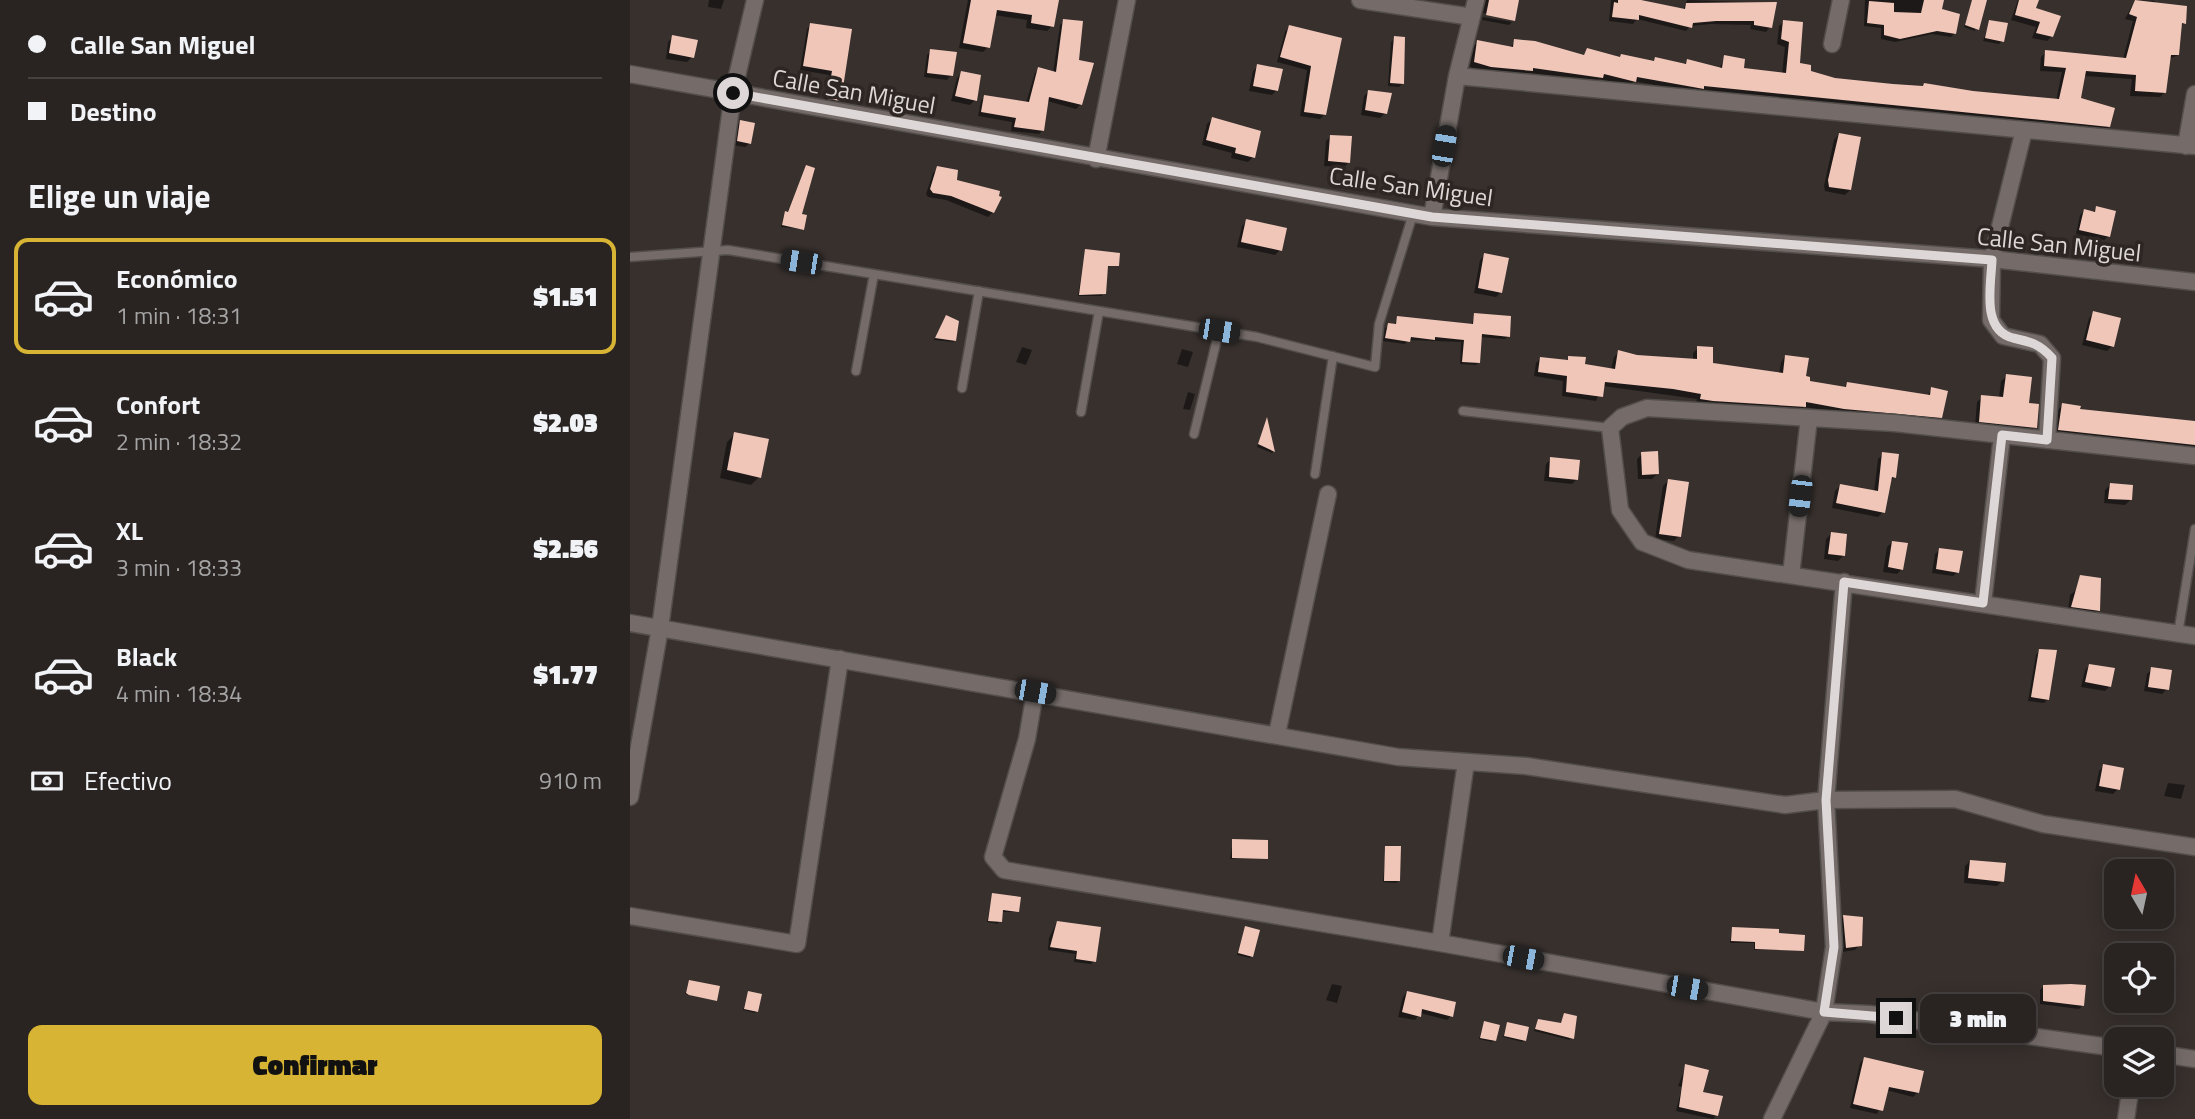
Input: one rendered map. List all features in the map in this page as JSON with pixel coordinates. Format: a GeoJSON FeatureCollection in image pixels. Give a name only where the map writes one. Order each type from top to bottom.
{"type":"FeatureCollection","features":[{"type":"Feature","properties":{"kind":"street"},"geometry":{"type":"LineString","coordinates":[[630,797],[660,628],[733,93],[755,0]]}},
{"type":"Feature","properties":{"kind":"street"},"geometry":{"type":"LineString","coordinates":[[1096,159],[1127,0]]}},
{"type":"Feature","properties":{"kind":"street"},"geometry":{"type":"LineString","coordinates":[[1360,0],[1472,17]]}},
{"type":"Feature","properties":{"kind":"street"},"geometry":{"type":"LineString","coordinates":[[1432,217],[1457,76],[1476,0]]}},
{"type":"Feature","properties":{"kind":"street"},"geometry":{"type":"LineString","coordinates":[[1832,44],[1842,0]]}},
{"type":"Feature","properties":{"kind":"street","name":"Calle San Miguel"},"geometry":{"type":"LineString","coordinates":[[630,74],[1432,217],[1992,260],[2195,282]]}},
{"type":"Feature","properties":{"kind":"street"},"geometry":{"type":"LineString","coordinates":[[1457,76],[2190,146],[2195,94]]}},
{"type":"Feature","properties":{"kind":"street"},"geometry":{"type":"LineString","coordinates":[[2024,130],[1992,260],[1991,320],[2003,336],[2039,344],[2052,358],[2047,440]]}},
{"type":"Feature","properties":{"kind":"street"},"geometry":{"type":"LineString","coordinates":[[2195,456],[1809,418],[1647,408],[1622,417],[1611,429],[1620,510],[1642,542],[1688,560],[2195,636]]}},
{"type":"Feature","properties":{"kind":"street"},"geometry":{"type":"LineString","coordinates":[[1791,575],[1809,418]]}},
{"type":"Feature","properties":{"kind":"street"},"geometry":{"type":"LineString","coordinates":[[1983,603],[2002,435]]}},
{"type":"Feature","properties":{"kind":"street"},"geometry":{"type":"LineString","coordinates":[[1277,734],[1328,494]]}},
{"type":"Feature","properties":{"kind":"street"},"geometry":{"type":"LineString","coordinates":[[1772,1119],[1824,1012],[1834,947],[1826,800],[1844,582]]}},
{"type":"Feature","properties":{"kind":"street"},"geometry":{"type":"LineString","coordinates":[[630,623],[1398,757],[1526,766],[1785,805],[1826,800],[1955,799],[2043,824],[2195,847]]}},
{"type":"Feature","properties":{"kind":"street"},"geometry":{"type":"LineString","coordinates":[[630,916],[796,944],[840,659]]}},
{"type":"Feature","properties":{"kind":"street"},"geometry":{"type":"LineString","coordinates":[[1035,692],[1027,739],[993,857],[1004,870],[1440,943],[1824,1012],[1868,1014],[2104,1046]]}},
{"type":"Feature","properties":{"kind":"street"},"geometry":{"type":"LineString","coordinates":[[1440,943],[1466,762]]}},
{"type":"Feature","properties":{"kind":"street"},"geometry":{"type":"LineString","coordinates":[[2174,1057],[2195,1059]]}},
{"type":"Feature","properties":{"kind":"street"},"geometry":{"type":"LineString","coordinates":[[2126,1119],[2129,1097]]}},
{"type":"Feature","properties":{"kind":"lane"},"geometry":{"type":"LineString","coordinates":[[630,257],[728,250],[1219,331],[1375,367],[1378,324],[1413,214]]}},
{"type":"Feature","properties":{"kind":"lane"},"geometry":{"type":"LineString","coordinates":[[856,371],[874,274]]}},
{"type":"Feature","properties":{"kind":"lane"},"geometry":{"type":"LineString","coordinates":[[962,388],[979,291]]}},
{"type":"Feature","properties":{"kind":"lane"},"geometry":{"type":"LineString","coordinates":[[1082,412],[1098,311]]}},
{"type":"Feature","properties":{"kind":"lane"},"geometry":{"type":"LineString","coordinates":[[1194,434],[1219,331]]}},
{"type":"Feature","properties":{"kind":"lane"},"geometry":{"type":"LineString","coordinates":[[1315,474],[1333,356]]}},
{"type":"Feature","properties":{"kind":"lane"},"geometry":{"type":"LineString","coordinates":[[1463,411],[1611,429]]}},
{"type":"Feature","properties":{"kind":"lane"},"geometry":{"type":"LineString","coordinates":[[2178,634],[2195,528]]}},
{"type":"Feature","properties":{"kind":"building"},"geometry":{"type":"Polygon","coordinates":[[[971,0],[1059,0],[1054,27],[1031,23],[1032,15],[997,10],[990,48],[963,43],[971,0]]]}},
{"type":"Feature","properties":{"kind":"building"},"geometry":{"type":"Polygon","coordinates":[[[1489,0],[1519,0],[1515,21],[1486,15],[1489,0]]]}},
{"type":"Feature","properties":{"kind":"building"},"geometry":{"type":"Polygon","coordinates":[[[1618,0],[1641,0],[1685,9],[1686,3],[1777,2],[1772,28],[1754,25],[1754,21],[1716,21],[1693,23],[1692,28],[1639,15],[1639,20],[1612,17],[1614,2],[1618,3],[1618,0]]]}},
{"type":"Feature","properties":{"kind":"building"},"geometry":{"type":"Polygon","coordinates":[[[1924,0],[1944,0],[1942,9],[1960,14],[1956,34],[1937,31],[1900,39],[1884,35],[1884,25],[1867,23],[1869,1],[1894,3],[1894,12],[1921,13],[1924,0]]]}},
{"type":"Feature","properties":{"kind":"building"},"geometry":{"type":"Polygon","coordinates":[[[1972,0],[1987,0],[1979,30],[1965,25],[1972,0]]]}},
{"type":"Feature","properties":{"kind":"building"},"geometry":{"type":"Polygon","coordinates":[[[2019,0],[2039,0],[2036,8],[2061,16],[2053,37],[2036,33],[2040,22],[2015,15],[2019,0]]]}},
{"type":"Feature","properties":{"kind":"building"},"geometry":{"type":"Polygon","coordinates":[[[2135,0],[2187,6],[2186,24],[2182,23],[2179,55],[2171,55],[2166,93],[2135,91],[2136,75],[2086,71],[2081,98],[2115,108],[2110,127],[1704,86],[1704,89],[1637,77],[1636,82],[1604,74],[1603,78],[1533,68],[1533,71],[1491,67],[1474,62],[1477,40],[1513,47],[1514,39],[1535,41],[1584,55],[1587,48],[1620,57],[1621,54],[1654,61],[1655,57],[1686,64],[1687,59],[1722,68],[1724,55],[1745,59],[1744,68],[1786,73],[1789,42],[1781,39],[1783,20],[1803,22],[1800,63],[1811,65],[1811,71],[1835,78],[1923,86],[1924,83],[1973,91],[2059,99],[2066,68],[2044,66],[2045,50],[2126,58],[2137,17],[2129,14],[2135,0]]]}},
{"type":"Feature","properties":{"kind":"building"},"geometry":{"type":"Polygon","coordinates":[[[1063,19],[1083,21],[1079,60],[1094,63],[1082,105],[1049,97],[1044,131],[1014,127],[1016,118],[981,112],[984,95],[1029,102],[1038,67],[1056,72],[1063,19]]]}},
{"type":"Feature","properties":{"kind":"building"},"geometry":{"type":"Polygon","coordinates":[[[1989,20],[2008,23],[2004,42],[1985,38],[1989,20]]]}},
{"type":"Feature","properties":{"kind":"building"},"geometry":{"type":"Polygon","coordinates":[[[810,23],[852,29],[841,101],[827,99],[832,71],[803,66],[810,23]]]}},
{"type":"Feature","properties":{"kind":"building"},"geometry":{"type":"Polygon","coordinates":[[[1289,25],[1342,38],[1326,115],[1304,112],[1311,66],[1280,57],[1289,25]]]}},
{"type":"Feature","properties":{"kind":"building"},"geometry":{"type":"Polygon","coordinates":[[[672,35],[698,40],[694,58],[669,53],[672,35]]]}},
{"type":"Feature","properties":{"kind":"building"},"geometry":{"type":"Polygon","coordinates":[[[1394,36],[1405,37],[1404,84],[1390,83],[1394,36]]]}},
{"type":"Feature","properties":{"kind":"building"},"geometry":{"type":"Polygon","coordinates":[[[930,49],[957,52],[953,76],[927,73],[930,49]]]}},
{"type":"Feature","properties":{"kind":"building"},"geometry":{"type":"Polygon","coordinates":[[[1257,64],[1283,69],[1278,91],[1253,86],[1257,64]]]}},
{"type":"Feature","properties":{"kind":"building"},"geometry":{"type":"Polygon","coordinates":[[[961,71],[981,75],[977,101],[955,96],[961,71]]]}},
{"type":"Feature","properties":{"kind":"building"},"geometry":{"type":"Polygon","coordinates":[[[1368,90],[1392,93],[1387,114],[1365,110],[1368,90]]]}},
{"type":"Feature","properties":{"kind":"building"},"geometry":{"type":"Polygon","coordinates":[[[1212,117],[1261,131],[1255,158],[1235,153],[1236,148],[1206,140],[1212,117]]]}},
{"type":"Feature","properties":{"kind":"building"},"geometry":{"type":"Polygon","coordinates":[[[740,120],[755,123],[751,144],[737,141],[740,120]]]}},
{"type":"Feature","properties":{"kind":"building"},"geometry":{"type":"Polygon","coordinates":[[[1839,133],[1861,137],[1851,190],[1829,187],[1828,180],[1839,133]]]}},
{"type":"Feature","properties":{"kind":"building"},"geometry":{"type":"Polygon","coordinates":[[[1330,135],[1352,136],[1350,163],[1328,161],[1330,135]]]}},
{"type":"Feature","properties":{"kind":"building"},"geometry":{"type":"Polygon","coordinates":[[[806,165],[815,168],[802,214],[807,215],[804,230],[782,225],[785,211],[788,212],[806,165]]]}},
{"type":"Feature","properties":{"kind":"building"},"geometry":{"type":"Polygon","coordinates":[[[937,166],[958,170],[957,180],[1000,191],[999,196],[1002,197],[994,213],[951,196],[933,193],[930,189],[937,166]]]}},
{"type":"Feature","properties":{"kind":"building"},"geometry":{"type":"Polygon","coordinates":[[[2096,206],[2116,211],[2110,237],[2079,230],[2084,209],[2095,212],[2096,206]]]}},
{"type":"Feature","properties":{"kind":"building"},"geometry":{"type":"Polygon","coordinates":[[[1246,219],[1287,228],[1282,251],[1241,242],[1246,219]]]}},
{"type":"Feature","properties":{"kind":"building"},"geometry":{"type":"Polygon","coordinates":[[[1085,249],[1120,253],[1119,266],[1108,266],[1106,294],[1079,295],[1085,249]]]}},
{"type":"Feature","properties":{"kind":"building"},"geometry":{"type":"Polygon","coordinates":[[[1484,253],[1509,258],[1502,293],[1478,288],[1484,253]]]}},
{"type":"Feature","properties":{"kind":"building"},"geometry":{"type":"Polygon","coordinates":[[[2093,311],[2121,318],[2114,347],[2086,340],[2093,311]]]}},
{"type":"Feature","properties":{"kind":"building"},"geometry":{"type":"Polygon","coordinates":[[[1474,313],[1511,316],[1510,337],[1482,334],[1480,363],[1462,362],[1464,340],[1411,337],[1410,342],[1385,338],[1388,323],[1396,324],[1397,316],[1473,324],[1474,313]]]}},
{"type":"Feature","properties":{"kind":"building"},"geometry":{"type":"Polygon","coordinates":[[[946,315],[959,321],[956,341],[935,338],[946,315]]]}},
{"type":"Feature","properties":{"kind":"building"},"geometry":{"type":"Polygon","coordinates":[[[1697,346],[1713,347],[1713,363],[1783,373],[1785,355],[1809,358],[1806,376],[1810,377],[1810,381],[1846,387],[1847,382],[1930,395],[1931,387],[1948,391],[1942,418],[1844,409],[1806,402],[1806,407],[1713,401],[1700,399],[1701,394],[1673,389],[1605,382],[1603,397],[1566,392],[1567,376],[1538,372],[1540,357],[1568,360],[1568,356],[1586,357],[1585,364],[1615,369],[1618,350],[1637,355],[1697,359],[1697,346]]]}},
{"type":"Feature","properties":{"kind":"building"},"geometry":{"type":"Polygon","coordinates":[[[2006,374],[2032,377],[2029,403],[2039,404],[2037,428],[1979,422],[1981,395],[2003,397],[2006,374]]]}},
{"type":"Feature","properties":{"kind":"building"},"geometry":{"type":"Polygon","coordinates":[[[2062,403],[2081,406],[2080,409],[2195,421],[2195,445],[2058,430],[2062,403]]]}},
{"type":"Feature","properties":{"kind":"building"},"geometry":{"type":"Polygon","coordinates":[[[1267,417],[1275,452],[1258,444],[1267,417]]]}},
{"type":"Feature","properties":{"kind":"building"},"geometry":{"type":"Polygon","coordinates":[[[734,432],[769,439],[761,478],[727,470],[734,432]]]}},
{"type":"Feature","properties":{"kind":"building"},"geometry":{"type":"Polygon","coordinates":[[[1658,451],[1659,474],[1642,475],[1641,452],[1658,451]]]}},
{"type":"Feature","properties":{"kind":"building"},"geometry":{"type":"Polygon","coordinates":[[[1882,452],[1899,454],[1896,478],[1892,477],[1885,513],[1836,503],[1840,484],[1878,491],[1882,452]]]}},
{"type":"Feature","properties":{"kind":"building"},"geometry":{"type":"Polygon","coordinates":[[[1550,457],[1580,460],[1578,480],[1549,477],[1550,457]]]}},
{"type":"Feature","properties":{"kind":"building"},"geometry":{"type":"Polygon","coordinates":[[[1668,479],[1689,482],[1681,537],[1659,534],[1668,479]]]}},
{"type":"Feature","properties":{"kind":"building"},"geometry":{"type":"Polygon","coordinates":[[[2110,483],[2133,485],[2132,500],[2108,499],[2110,483]]]}},
{"type":"Feature","properties":{"kind":"building"},"geometry":{"type":"Polygon","coordinates":[[[1831,532],[1847,534],[1845,556],[1828,554],[1831,532]]]}},
{"type":"Feature","properties":{"kind":"building"},"geometry":{"type":"Polygon","coordinates":[[[1892,541],[1908,543],[1903,570],[1888,567],[1892,541]]]}},
{"type":"Feature","properties":{"kind":"building"},"geometry":{"type":"Polygon","coordinates":[[[1939,548],[1963,551],[1959,573],[1936,569],[1939,548]]]}},
{"type":"Feature","properties":{"kind":"building"},"geometry":{"type":"Polygon","coordinates":[[[2080,575],[2101,578],[2100,611],[2071,607],[2080,575]]]}},
{"type":"Feature","properties":{"kind":"building"},"geometry":{"type":"Polygon","coordinates":[[[2039,649],[2057,650],[2049,700],[2031,697],[2039,649]]]}},
{"type":"Feature","properties":{"kind":"building"},"geometry":{"type":"Polygon","coordinates":[[[2089,664],[2115,668],[2111,687],[2085,682],[2089,664]]]}},
{"type":"Feature","properties":{"kind":"building"},"geometry":{"type":"Polygon","coordinates":[[[2151,667],[2172,670],[2169,690],[2148,687],[2151,667]]]}},
{"type":"Feature","properties":{"kind":"building"},"geometry":{"type":"Polygon","coordinates":[[[2103,764],[2124,768],[2120,790],[2099,786],[2103,764]]]}},
{"type":"Feature","properties":{"kind":"building"},"geometry":{"type":"Polygon","coordinates":[[[1232,839],[1268,840],[1268,859],[1232,858],[1232,839]]]}},
{"type":"Feature","properties":{"kind":"building"},"geometry":{"type":"Polygon","coordinates":[[[1385,846],[1401,846],[1400,881],[1384,881],[1385,846]]]}},
{"type":"Feature","properties":{"kind":"building"},"geometry":{"type":"Polygon","coordinates":[[[1970,860],[2006,863],[2004,882],[1968,878],[1970,860]]]}},
{"type":"Feature","properties":{"kind":"building"},"geometry":{"type":"Polygon","coordinates":[[[992,893],[1021,897],[1019,912],[1003,910],[1002,922],[988,921],[992,893]]]}},
{"type":"Feature","properties":{"kind":"building"},"geometry":{"type":"Polygon","coordinates":[[[1843,915],[1863,917],[1862,946],[1846,948],[1843,915]]]}},
{"type":"Feature","properties":{"kind":"building"},"geometry":{"type":"Polygon","coordinates":[[[1057,921],[1101,927],[1096,962],[1076,959],[1077,951],[1050,947],[1057,921]]]}},
{"type":"Feature","properties":{"kind":"building"},"geometry":{"type":"Polygon","coordinates":[[[1245,926],[1260,930],[1253,957],[1238,953],[1245,926]]]}},
{"type":"Feature","properties":{"kind":"building"},"geometry":{"type":"Polygon","coordinates":[[[1732,927],[1779,929],[1779,933],[1805,935],[1804,951],[1755,949],[1755,942],[1731,941],[1732,927]]]}},
{"type":"Feature","properties":{"kind":"building"},"geometry":{"type":"Polygon","coordinates":[[[689,980],[720,986],[717,1001],[686,993],[689,980]]]}},
{"type":"Feature","properties":{"kind":"building"},"geometry":{"type":"Polygon","coordinates":[[[2043,985],[2086,985],[2084,1006],[2043,1001],[2043,985]]]}},
{"type":"Feature","properties":{"kind":"building"},"geometry":{"type":"Polygon","coordinates":[[[748,991],[762,994],[758,1012],[744,1009],[748,991]]]}},
{"type":"Feature","properties":{"kind":"building"},"geometry":{"type":"Polygon","coordinates":[[[1407,991],[1456,1002],[1453,1017],[1422,1009],[1421,1017],[1402,1012],[1407,991]]]}},
{"type":"Feature","properties":{"kind":"building"},"geometry":{"type":"Polygon","coordinates":[[[1564,1013],[1577,1016],[1574,1039],[1535,1029],[1538,1019],[1561,1023],[1564,1013]]]}},
{"type":"Feature","properties":{"kind":"building"},"geometry":{"type":"Polygon","coordinates":[[[1484,1021],[1500,1025],[1496,1041],[1480,1038],[1484,1021]]]}},
{"type":"Feature","properties":{"kind":"building"},"geometry":{"type":"Polygon","coordinates":[[[1507,1022],[1529,1027],[1526,1041],[1504,1036],[1507,1022]]]}},
{"type":"Feature","properties":{"kind":"building"},"geometry":{"type":"Polygon","coordinates":[[[1864,1057],[1924,1071],[1919,1093],[1889,1087],[1883,1111],[1853,1104],[1864,1057]]]}},
{"type":"Feature","properties":{"kind":"building"},"geometry":{"type":"Polygon","coordinates":[[[1685,1064],[1709,1070],[1703,1092],[1723,1096],[1718,1116],[1679,1107],[1685,1064]]]}},
{"type":"Feature","properties":{"kind":"route"},"geometry":{"type":"LineString","coordinates":[[733,93],[1432,217],[1992,260],[1991,320],[2003,336],[2039,344],[2052,358],[2047,440],[2002,435],[1983,603],[1844,582],[1826,800],[1834,947],[1824,1012],[1896,1018]]}}]}
